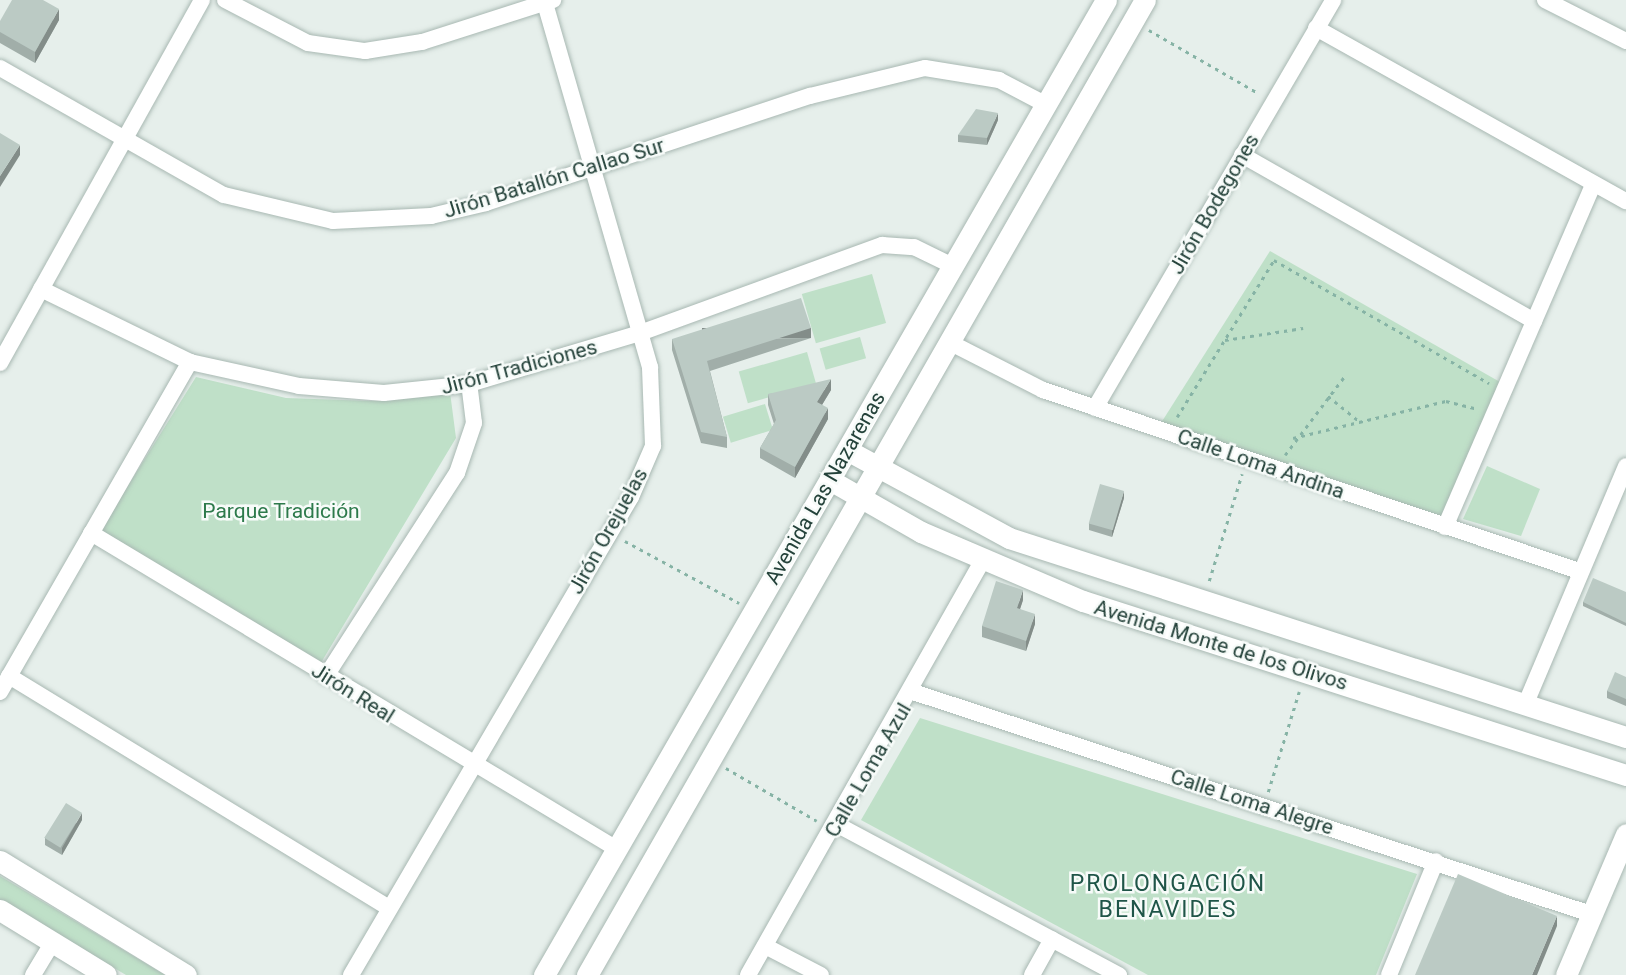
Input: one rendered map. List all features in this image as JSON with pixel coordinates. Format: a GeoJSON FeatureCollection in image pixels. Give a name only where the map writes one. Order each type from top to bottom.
{"type":"FeatureCollection","features":[{"type":"Feature","properties":{"kind":"street"},"geometry":{"type":"LineString","coordinates":[[0,363],[202,0]]}},
{"type":"Feature","properties":{"kind":"street"},"geometry":{"type":"LineString","coordinates":[[225,0],[308,43],[365,51],[422,42],[549,2]]}},
{"type":"Feature","properties":{"kind":"street","name":"Avenida Las Nazarenas"},"geometry":{"type":"LineString","coordinates":[[544,975],[1107,0]]}},
{"type":"Feature","properties":{"kind":"street","name":"Avenida Las Nazarenas"},"geometry":{"type":"LineString","coordinates":[[587,975],[1145,0]]}},
{"type":"Feature","properties":{"kind":"street","name":"Jirón Bodegones"},"geometry":{"type":"LineString","coordinates":[[1095,408],[1332,0]]}},
{"type":"Feature","properties":{"kind":"street"},"geometry":{"type":"LineString","coordinates":[[1545,0],[1626,41]]}},
{"type":"Feature","properties":{"kind":"street","name":"Jirón Orejuelas"},"geometry":{"type":"LineString","coordinates":[[351,975],[610,532],[653,446],[655,397],[640,333],[592,167],[549,2]]}},
{"type":"Feature","properties":{"kind":"street"},"geometry":{"type":"LineString","coordinates":[[1316,28],[1593,185],[1626,201]]}},
{"type":"Feature","properties":{"kind":"street","name":"Jirón Batallón Callao Sur"},"geometry":{"type":"LineString","coordinates":[[0,68],[224,195],[332,221],[431,216],[810,96],[925,68],[999,80],[1045,104]]}},
{"type":"Feature","properties":{"kind":"street"},"geometry":{"type":"LineString","coordinates":[[1242,155],[1534,321]]}},
{"type":"Feature","properties":{"kind":"street"},"geometry":{"type":"LineString","coordinates":[[1445,527],[1593,185]]}},
{"type":"Feature","properties":{"kind":"street","name":"Jirón Tradiciones"},"geometry":{"type":"LineString","coordinates":[[41,289],[190,362],[266,380],[362,392],[469,384],[640,333],[883,245],[914,247],[953,266]]}},
{"type":"Feature","properties":{"kind":"street","name":"Calle Loma Andina"},"geometry":{"type":"LineString","coordinates":[[949,342],[1095,408],[1579,571]]}},
{"type":"Feature","properties":{"kind":"street"},"geometry":{"type":"LineString","coordinates":[[0,692],[190,362]]}},
{"type":"Feature","properties":{"kind":"street"},"geometry":{"type":"LineString","coordinates":[[326,676],[457,473],[474,423],[469,384]]}},
{"type":"Feature","properties":{"kind":"street","name":"Avenida Monte de los Olivos"},"geometry":{"type":"LineString","coordinates":[[847,450],[877,469],[1009,538],[1204,598],[1626,737]]}},
{"type":"Feature","properties":{"kind":"street"},"geometry":{"type":"LineString","coordinates":[[1526,703],[1579,571],[1626,466]]}},
{"type":"Feature","properties":{"kind":"street","name":"Avenida Monte de los Olivos"},"geometry":{"type":"LineString","coordinates":[[830,480],[860,499],[982,561],[1083,601],[1626,775]]}},
{"type":"Feature","properties":{"kind":"street","name":"Jirón Real"},"geometry":{"type":"LineString","coordinates":[[91,533],[471,766],[617,849]]}},
{"type":"Feature","properties":{"kind":"street","name":"Calle Loma Azul"},"geometry":{"type":"LineString","coordinates":[[748,975],[913,692],[982,561]]}},
{"type":"Feature","properties":{"kind":"street"},"geometry":{"type":"LineString","coordinates":[[9,676],[388,908]]}},
{"type":"Feature","properties":{"kind":"street","name":"Calle Loma Alegre"},"geometry":{"type":"LineString","coordinates":[[913,692],[1436,861],[1591,914]]}},
{"type":"Feature","properties":{"kind":"street"},"geometry":{"type":"LineString","coordinates":[[834,827],[1119,975]]}},
{"type":"Feature","properties":{"kind":"street"},"geometry":{"type":"LineString","coordinates":[[1566,975],[1626,834]]}},
{"type":"Feature","properties":{"kind":"street"},"geometry":{"type":"LineString","coordinates":[[0,861],[186,975]]}},
{"type":"Feature","properties":{"kind":"street"},"geometry":{"type":"LineString","coordinates":[[1389,975],[1436,861]]}},
{"type":"Feature","properties":{"kind":"street"},"geometry":{"type":"LineString","coordinates":[[0,911],[106,975]]}},
{"type":"Feature","properties":{"kind":"street"},"geometry":{"type":"LineString","coordinates":[[1032,975],[1052,939]]}},
{"type":"Feature","properties":{"kind":"street"},"geometry":{"type":"LineString","coordinates":[[33,975],[52,943]]}},
{"type":"Feature","properties":{"kind":"street"},"geometry":{"type":"LineString","coordinates":[[765,946],[821,975]]}},
{"type":"Feature","properties":{"kind":"path"},"geometry":{"type":"LineString","coordinates":[[1133,21],[1273,102]]}},
{"type":"Feature","properties":{"kind":"path"},"geometry":{"type":"LineString","coordinates":[[1171,426],[1274,260],[1504,391]]}},
{"type":"Feature","properties":{"kind":"path"},"geometry":{"type":"LineString","coordinates":[[1225,340],[1303,328]]}},
{"type":"Feature","properties":{"kind":"path"},"geometry":{"type":"LineString","coordinates":[[1282,461],[1293,438],[1344,377]]}},
{"type":"Feature","properties":{"kind":"path"},"geometry":{"type":"LineString","coordinates":[[1328,396],[1358,420]]}},
{"type":"Feature","properties":{"kind":"path"},"geometry":{"type":"LineString","coordinates":[[1293,438],[1358,420],[1446,401],[1494,414]]}},
{"type":"Feature","properties":{"kind":"path"},"geometry":{"type":"LineString","coordinates":[[1204,598],[1247,459]]}},
{"type":"Feature","properties":{"kind":"path"},"geometry":{"type":"LineString","coordinates":[[610,532],[754,611]]}},
{"type":"Feature","properties":{"kind":"path"},"geometry":{"type":"LineString","coordinates":[[1264,806],[1305,671]]}},
{"type":"Feature","properties":{"kind":"path"},"geometry":{"type":"LineString","coordinates":[[711,759],[834,827]]}},
{"type":"Feature","properties":{"kind":"green space"},"geometry":{"type":"Polygon","coordinates":[[[1270,251],[1500,382],[1441,518],[1161,423],[1270,251]]]}},
{"type":"Feature","properties":{"kind":"green space"},"geometry":{"type":"Polygon","coordinates":[[[872,274],[886,323],[816,343],[802,294],[872,274]]]}},
{"type":"Feature","properties":{"kind":"green space"},"geometry":{"type":"Polygon","coordinates":[[[860,337],[866,358],[826,370],[820,349],[860,337]]]}},
{"type":"Feature","properties":{"kind":"green space"},"geometry":{"type":"Polygon","coordinates":[[[807,352],[816,384],[748,403],[739,372],[807,352]]]}},
{"type":"Feature","properties":{"kind":"green space","name":"Parque Tradición"},"geometry":{"type":"Polygon","coordinates":[[[196,377],[286,398],[372,401],[450,392],[456,438],[319,666],[99,532],[196,377]]]}},
{"type":"Feature","properties":{"kind":"green space"},"geometry":{"type":"Polygon","coordinates":[[[765,404],[773,430],[731,443],[723,417],[765,404]]]}},
{"type":"Feature","properties":{"kind":"green space"},"geometry":{"type":"Polygon","coordinates":[[[1487,466],[1540,489],[1521,536],[1463,519],[1487,466]]]}},
{"type":"Feature","properties":{"kind":"green space"},"geometry":{"type":"Polygon","coordinates":[[[920,718],[1417,874],[1376,975],[1148,975],[861,820],[920,718]]]}},
{"type":"Feature","properties":{"kind":"green space"},"geometry":{"type":"Polygon","coordinates":[[[0,876],[165,975],[126,975],[0,900],[0,876]]]}},
{"type":"Feature","properties":{"kind":"building"},"geometry":{"type":"Polygon","coordinates":[[[12,0],[43,0],[59,9],[35,52],[0,32],[0,21],[12,0]]]}},
{"type":"Feature","properties":{"kind":"building"},"geometry":{"type":"Polygon","coordinates":[[[976,109],[998,113],[987,138],[958,135],[976,109]]]}},
{"type":"Feature","properties":{"kind":"building"},"geometry":{"type":"Polygon","coordinates":[[[0,133],[20,145],[0,176],[0,133]]]}},
{"type":"Feature","properties":{"kind":"building"},"geometry":{"type":"Polygon","coordinates":[[[801,298],[811,328],[707,361],[727,437],[701,432],[672,339],[801,298]]]}},
{"type":"Feature","properties":{"kind":"building"},"geometry":{"type":"Polygon","coordinates":[[[831,379],[817,402],[828,408],[795,467],[760,448],[776,420],[768,394],[831,379]]]}},
{"type":"Feature","properties":{"kind":"building"},"geometry":{"type":"Polygon","coordinates":[[[1100,484],[1124,491],[1113,530],[1089,523],[1100,484]]]}},
{"type":"Feature","properties":{"kind":"building"},"geometry":{"type":"Polygon","coordinates":[[[1593,578],[1626,592],[1626,623],[1583,602],[1593,578]]]}},
{"type":"Feature","properties":{"kind":"building"},"geometry":{"type":"Polygon","coordinates":[[[996,581],[1023,590],[1017,608],[1035,614],[1026,641],[982,626],[996,581]]]}},
{"type":"Feature","properties":{"kind":"building"},"geometry":{"type":"Polygon","coordinates":[[[1615,672],[1626,677],[1626,699],[1607,691],[1615,672]]]}},
{"type":"Feature","properties":{"kind":"building"},"geometry":{"type":"Polygon","coordinates":[[[66,803],[82,813],[60,848],[44,838],[66,803]]]}},
{"type":"Feature","properties":{"kind":"building"},"geometry":{"type":"Polygon","coordinates":[[[1458,874],[1557,916],[1532,975],[1415,975],[1458,874]]]}},
{"type":"Feature","properties":{"kind":"district","name":"PROLONGACIÓN BENAVIDES"},"geometry":{"type":"Point","coordinates":[1168,897]}}]}
